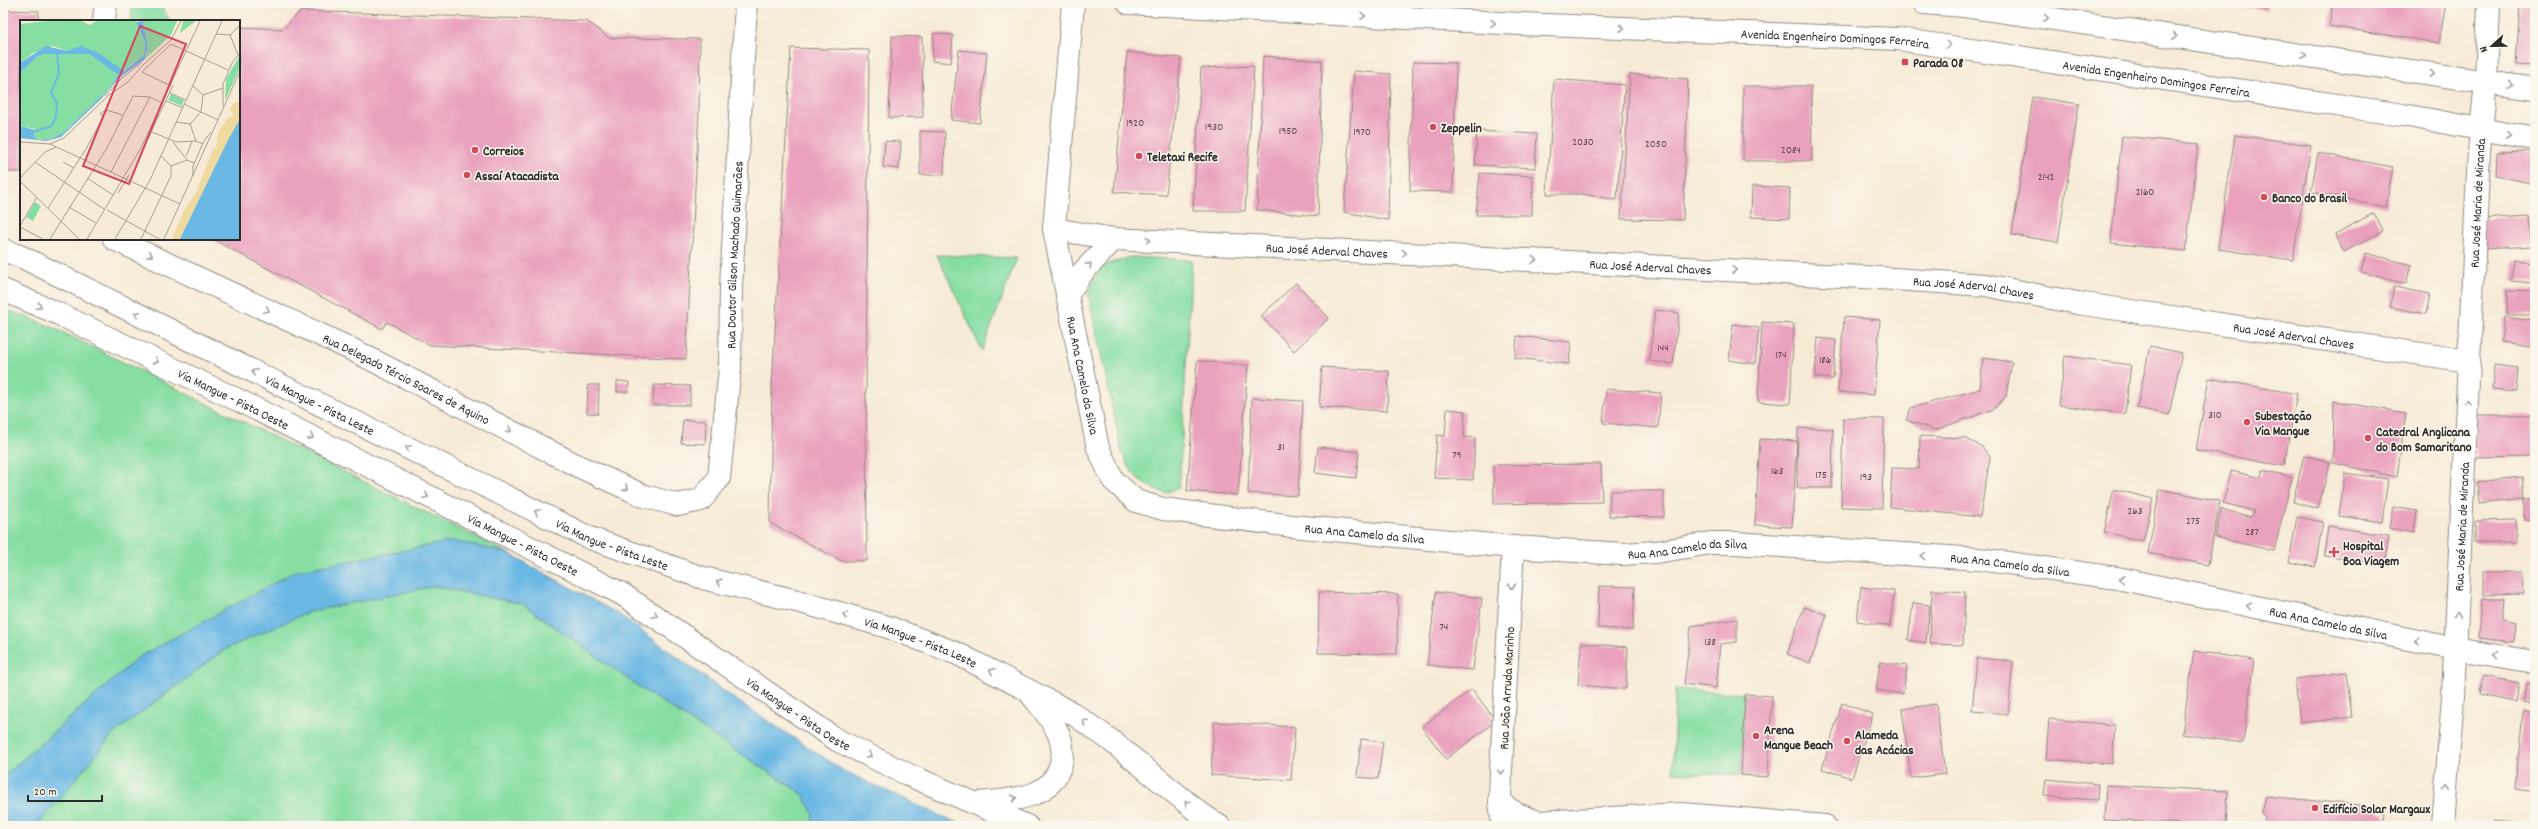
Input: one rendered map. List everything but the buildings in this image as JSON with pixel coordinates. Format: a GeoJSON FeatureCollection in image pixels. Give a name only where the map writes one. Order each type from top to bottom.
{"type":"FeatureCollection","features":[{"type":"Feature","properties":{"kind":"street"},"geometry":{"type":"LineString","coordinates":[[104,20],[106,3]]}},
{"type":"Feature","properties":{"kind":"street","name":"Rua Doutor Gilson Machado Guimarães"},"geometry":{"type":"LineString","coordinates":[[701,500],[719,478],[730,367],[731,287],[746,3]]}},
{"type":"Feature","properties":{"kind":"street"},"geometry":{"type":"LineString","coordinates":[[1054,228],[1073,3]]}},
{"type":"Feature","properties":{"kind":"street","name":"Avenida Engenheiro Domingos Ferreira"},"geometry":{"type":"LineString","coordinates":[[1128,3],[1528,25],[1898,39],[2403,115],[2481,131],[2535,139]]}},
{"type":"Feature","properties":{"kind":"street"},"geometry":{"type":"LineString","coordinates":[[1924,3],[1964,6],[2535,89]]}},
{"type":"Feature","properties":{"kind":"street","name":"Rua José Maria de Miranda"},"geometry":{"type":"LineString","coordinates":[[2443,826],[2456,649],[2468,361],[2481,131],[2486,81],[2489,3]]}},
{"type":"Feature","properties":{"kind":"street","name":"Rua José Aderval Chaves"},"geometry":{"type":"LineString","coordinates":[[1054,228],[1114,239],[1839,276],[1985,285],[2077,303],[2468,361]]}},
{"type":"Feature","properties":{"kind":"street","name":"Rua Ana Camelo da Silva"},"geometry":{"type":"LineString","coordinates":[[1054,228],[1098,448],[1113,480],[1136,501],[1163,510],[1257,522],[1513,547],[1622,554],[1656,552],[1711,543],[1735,543],[1979,559],[2117,578],[2456,649],[2535,662]]}},
{"type":"Feature","properties":{"kind":"street"},"geometry":{"type":"LineString","coordinates":[[1067,295],[1083,272],[1114,239]]}},
{"type":"Feature","properties":{"kind":"street","name":"Rua Delegado Tércio Soares de Aquino"},"geometry":{"type":"LineString","coordinates":[[116,240],[353,350],[578,466],[644,496],[678,504],[701,500]]}},
{"type":"Feature","properties":{"kind":"street","name":"Via Mangue - Pista Leste"},"geometry":{"type":"LineString","coordinates":[[3,250],[22,257],[590,538],[703,578],[797,601],[888,627],[958,654],[1027,688],[1072,713],[1109,739],[1197,811],[1219,826]]}},
{"type":"Feature","properties":{"kind":"street","name":"Via Mangue - Pista Oeste"},"geometry":{"type":"LineString","coordinates":[[3,290],[59,314],[246,404],[622,594],[837,740],[911,776],[1027,826]]}},
{"type":"Feature","properties":{"kind":"street","name":"Rua João Arruda Marinho"},"geometry":{"type":"LineString","coordinates":[[1512,822],[1500,802],[1513,547]]}},
{"type":"Feature","properties":{"kind":"street"},"geometry":{"type":"LineString","coordinates":[[975,803],[1034,794],[1048,786],[1059,774],[1063,756],[1058,731],[1027,688]]}},
{"type":"Feature","properties":{"kind":"street"},"geometry":{"type":"LineString","coordinates":[[1512,822],[1652,821],[1682,814],[1825,826]]}},
{"type":"Feature","properties":{"kind":"green space"},"geometry":{"type":"Polygon","coordinates":[[[137,3],[160,3],[169,20],[131,20],[132,5],[137,3]]]}},
{"type":"Feature","properties":{"kind":"green space"},"geometry":{"type":"Polygon","coordinates":[[[937,255],[1017,258],[982,351],[937,255]]]}},
{"type":"Feature","properties":{"kind":"green space"},"geometry":{"type":"Polygon","coordinates":[[[1131,257],[1192,260],[1179,488],[1165,493],[1138,479],[1130,469],[1122,453],[1088,293],[1101,266],[1131,257]]]}},
{"type":"Feature","properties":{"kind":"green space"},"geometry":{"type":"Polygon","coordinates":[[[3,308],[52,327],[508,553],[453,541],[139,657],[3,777],[3,308]]]}},
{"type":"Feature","properties":{"kind":"green space"},"geometry":{"type":"Polygon","coordinates":[[[434,586],[523,604],[642,689],[803,794],[813,814],[812,826],[37,826],[113,734],[225,649],[308,612],[434,586]]]}},
{"type":"Feature","properties":{"kind":"green space"},"geometry":{"type":"Polygon","coordinates":[[[1675,689],[1745,694],[1741,775],[1673,772],[1675,689]]]}},
{"type":"Feature","properties":{"kind":"water"},"geometry":{"type":"Polygon","coordinates":[[[453,541],[508,553],[620,615],[736,700],[844,771],[945,818],[968,826],[812,826],[813,814],[803,794],[642,689],[523,604],[434,586],[308,612],[225,649],[113,734],[37,826],[3,826],[3,777],[139,657],[296,571],[453,541]]]}},
{"type":"Feature","properties":{"kind":"place","name":"Parada 08"},"geometry":{"type":"Point","coordinates":[1905,62]}},
{"type":"Feature","properties":{"kind":"place","name":"Zeppelin"},"geometry":{"type":"Point","coordinates":[1433,127]}},
{"type":"Feature","properties":{"kind":"place","name":"Correios"},"geometry":{"type":"Point","coordinates":[475,150]}},
{"type":"Feature","properties":{"kind":"place","name":"Teletaxi Recife"},"geometry":{"type":"Point","coordinates":[1139,156]}},
{"type":"Feature","properties":{"kind":"place","name":"Assaí Atacadista"},"geometry":{"type":"Point","coordinates":[467,175]}},
{"type":"Feature","properties":{"kind":"place","name":"Banco do Brasil"},"geometry":{"type":"Point","coordinates":[2264,197]}},
{"type":"Feature","properties":{"kind":"place","name":"Subestação Via Mangue"},"geometry":{"type":"Point","coordinates":[2247,422]}},
{"type":"Feature","properties":{"kind":"place","name":"Catedral Anglicana do Bom Samaritano"},"geometry":{"type":"Point","coordinates":[2368,438]}},
{"type":"Feature","properties":{"kind":"place","name":"Hospital Boa Viagem"},"geometry":{"type":"Point","coordinates":[2334,552]}},
{"type":"Feature","properties":{"kind":"place","name":"Arena Mangue Beach"},"geometry":{"type":"Point","coordinates":[1756,736]}},
{"type":"Feature","properties":{"kind":"place","name":"Alameda das Acácias"},"geometry":{"type":"Point","coordinates":[1847,741]}},
{"type":"Feature","properties":{"kind":"place","name":"Edifício Solar Margaux"},"geometry":{"type":"Point","coordinates":[2315,808]}}]}
